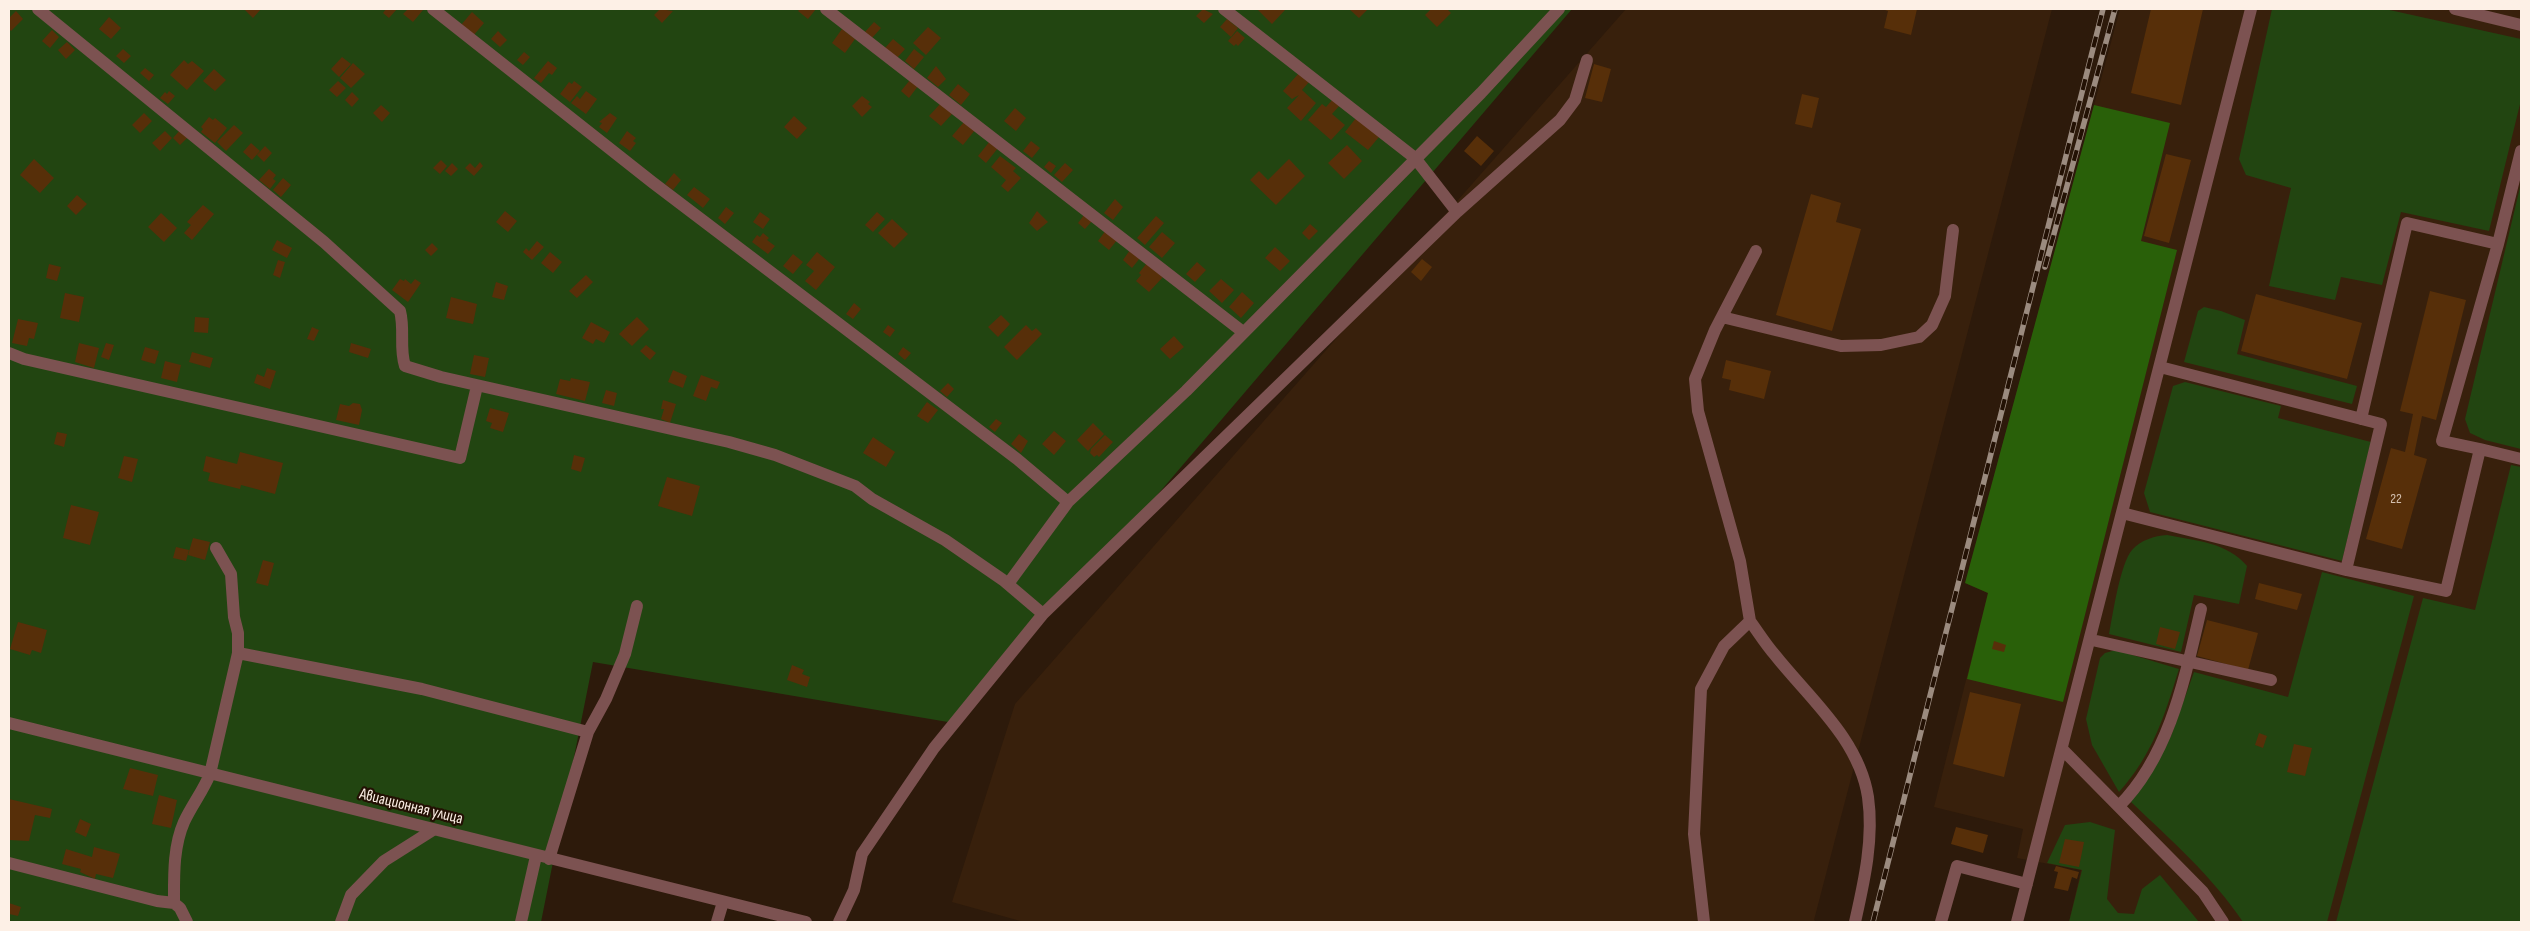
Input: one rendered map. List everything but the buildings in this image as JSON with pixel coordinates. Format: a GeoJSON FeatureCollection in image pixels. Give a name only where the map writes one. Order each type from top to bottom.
{"type":"FeatureCollection","features":[{"type":"Feature","properties":{"kind":"street"},"geometry":{"type":"LineString","coordinates":[[38,9],[324,242],[400,311],[404,324],[401,353],[405,366],[476,386],[729,442],[775,455],[830,475],[854,486],[872,499],[945,540],[1008,584],[1043,614]]}},
{"type":"Feature","properties":{"kind":"street"},"geometry":{"type":"LineString","coordinates":[[433,9],[652,182],[1018,459],[1068,502]]}},
{"type":"Feature","properties":{"kind":"street"},"geometry":{"type":"LineString","coordinates":[[826,9],[1243,332]]}},
{"type":"Feature","properties":{"kind":"street"},"geometry":{"type":"LineString","coordinates":[[1224,9],[1415,158],[1457,212]]}},
{"type":"Feature","properties":{"kind":"street"},"geometry":{"type":"LineString","coordinates":[[1008,584],[1068,502],[1186,391],[1481,93],[1559,9]]}},
{"type":"Feature","properties":{"kind":"street"},"geometry":{"type":"LineString","coordinates":[[2017,922],[2092,640],[2122,513],[2251,9]]}},
{"type":"Feature","properties":{"kind":"street"},"geometry":{"type":"LineString","coordinates":[[2455,9],[2521,25]]}},
{"type":"Feature","properties":{"kind":"street"},"geometry":{"type":"LineString","coordinates":[[838,922],[854,890],[862,854],[934,748],[1043,614],[1457,212],[1560,120],[1575,100],[1587,60]]}},
{"type":"Feature","properties":{"kind":"street"},"geometry":{"type":"LineString","coordinates":[[2521,151],[2498,244],[2442,441],[2521,459]]}},
{"type":"Feature","properties":{"kind":"street"},"geometry":{"type":"LineString","coordinates":[[2361,419],[2407,223],[2498,244]]}},
{"type":"Feature","properties":{"kind":"street"},"geometry":{"type":"LineString","coordinates":[[1722,317],[1841,346],[1881,345],[1919,337],[1932,325],[1945,296],[1953,230]]}},
{"type":"Feature","properties":{"kind":"street"},"geometry":{"type":"LineString","coordinates":[[1756,251],[1722,317],[1694,380],[1698,410],[1740,561],[1750,621],[1774,655],[1817,701],[1846,742],[1862,773],[1868,797],[1870,833],[1855,922]]}},
{"type":"Feature","properties":{"kind":"street"},"geometry":{"type":"LineString","coordinates":[[9,353],[24,359],[460,458],[476,386]]}},
{"type":"Feature","properties":{"kind":"street"},"geometry":{"type":"LineString","coordinates":[[2160,367],[2381,424],[2346,570]]}},
{"type":"Feature","properties":{"kind":"street"},"geometry":{"type":"LineString","coordinates":[[2122,513],[2346,570],[2446,591],[2480,449]]}},
{"type":"Feature","properties":{"kind":"street"},"geometry":{"type":"LineString","coordinates":[[174,903],[176,848],[183,824],[204,790],[210,774],[238,653],[238,633],[234,617],[231,574],[216,548]]}},
{"type":"Feature","properties":{"kind":"street"},"geometry":{"type":"LineString","coordinates":[[549,859],[588,732],[606,699],[625,654],[637,606]]}},
{"type":"Feature","properties":{"kind":"street"},"geometry":{"type":"LineString","coordinates":[[2119,806],[2132,793],[2155,756],[2177,702],[2201,609]]}},
{"type":"Feature","properties":{"kind":"street"},"geometry":{"type":"LineString","coordinates":[[1704,922],[1694,834],[1701,689],[1724,646],[1750,621]]}},
{"type":"Feature","properties":{"kind":"street"},"geometry":{"type":"LineString","coordinates":[[2092,640],[2188,664],[2271,680]]}},
{"type":"Feature","properties":{"kind":"street"},"geometry":{"type":"LineString","coordinates":[[238,653],[422,689],[588,732]]}},
{"type":"Feature","properties":{"kind":"street","name":"Авиационная улица"},"geometry":{"type":"LineString","coordinates":[[9,722],[536,856],[806,922]]}},
{"type":"Feature","properties":{"kind":"street"},"geometry":{"type":"LineString","coordinates":[[2062,749],[2203,892],[2223,922]]}},
{"type":"Feature","properties":{"kind":"street"},"geometry":{"type":"LineString","coordinates":[[341,922],[351,895],[384,861],[433,830]]}},
{"type":"Feature","properties":{"kind":"street"},"geometry":{"type":"LineString","coordinates":[[521,922],[536,856]]}},
{"type":"Feature","properties":{"kind":"street"},"geometry":{"type":"LineString","coordinates":[[9,863],[156,901],[174,903],[180,908],[186,922]]}},
{"type":"Feature","properties":{"kind":"street"},"geometry":{"type":"LineString","coordinates":[[1941,922],[1957,866],[2027,884]]}},
{"type":"Feature","properties":{"kind":"street"},"geometry":{"type":"LineString","coordinates":[[717,922],[723,902]]}},
{"type":"Feature","properties":{"kind":"shaded area"},"geometry":{"type":"Polygon","coordinates":[[[1626,9],[2052,9],[1814,920],[1817,922],[1024,922],[952,902],[1015,704],[1626,9]]]}},
{"type":"Feature","properties":{"kind":"shaded area"},"geometry":{"type":"Polygon","coordinates":[[[2120,9],[2521,9],[2521,922],[2069,922],[2081,870],[2017,858],[2023,829],[1934,807],[1988,593],[1965,583],[2120,9]]]}},
{"type":"Feature","properties":{"kind":"green space"},"geometry":{"type":"Polygon","coordinates":[[[9,9],[1572,9],[1100,562],[948,722],[593,662],[541,922],[9,922],[9,9]]]}},
{"type":"Feature","properties":{"kind":"green space"},"geometry":{"type":"Polygon","coordinates":[[[2272,9],[2385,9],[2521,39],[2521,100],[2489,231],[2401,212],[2382,285],[2341,277],[2335,300],[2269,286],[2291,188],[2246,175],[2239,159],[2272,9]]]}},
{"type":"Feature","properties":{"kind":"green space"},"geometry":{"type":"Polygon","coordinates":[[[2094,105],[2170,123],[2141,241],[2177,250],[2063,702],[1967,679],[1988,593],[1965,583],[2094,105]]]}},
{"type":"Feature","properties":{"kind":"green space"},"geometry":{"type":"Polygon","coordinates":[[[2521,183],[2521,449],[2485,440],[2470,433],[2465,419],[2521,183]]]}},
{"type":"Feature","properties":{"kind":"green space"},"geometry":{"type":"Polygon","coordinates":[[[2204,307],[2245,320],[2237,354],[2357,386],[2352,404],[2184,362],[2198,311],[2204,307]]]}},
{"type":"Feature","properties":{"kind":"green space"},"geometry":{"type":"Polygon","coordinates":[[[2185,382],[2281,406],[2278,418],[2371,442],[2342,561],[2150,512],[2144,493],[2173,386],[2185,382]]]}},
{"type":"Feature","properties":{"kind":"green space"},"geometry":{"type":"Polygon","coordinates":[[[2511,465],[2521,467],[2521,922],[2336,922],[2423,598],[2475,610],[2511,465]]]}},
{"type":"Feature","properties":{"kind":"green space"},"geometry":{"type":"Polygon","coordinates":[[[2167,535],[2221,547],[2239,558],[2247,566],[2239,604],[2194,595],[2181,652],[2109,634],[2124,566],[2132,550],[2144,541],[2167,535]]]}},
{"type":"Feature","properties":{"kind":"green space"},"geometry":{"type":"Polygon","coordinates":[[[2322,572],[2414,596],[2327,922],[2243,922],[2204,874],[2131,802],[2171,736],[2194,672],[2288,697],[2322,572]]]}},
{"type":"Feature","properties":{"kind":"green space"},"geometry":{"type":"Polygon","coordinates":[[[2116,650],[2179,669],[2162,719],[2149,749],[2141,764],[2119,792],[2092,745],[2086,719],[2100,658],[2105,653],[2116,650]]]}},
{"type":"Feature","properties":{"kind":"green space"},"geometry":{"type":"Polygon","coordinates":[[[2090,822],[2115,830],[2107,899],[2118,913],[2134,914],[2142,889],[2160,875],[2199,922],[2069,922],[2082,870],[2047,863],[2065,825],[2090,822]]]}},
{"type":"Feature","properties":{"kind":"railway"},"geometry":{"type":"LineString","coordinates":[[1873,922],[2103,9]]}},
{"type":"Feature","properties":{"kind":"railway"},"geometry":{"type":"LineString","coordinates":[[2045,267],[2115,9]]}}]}
